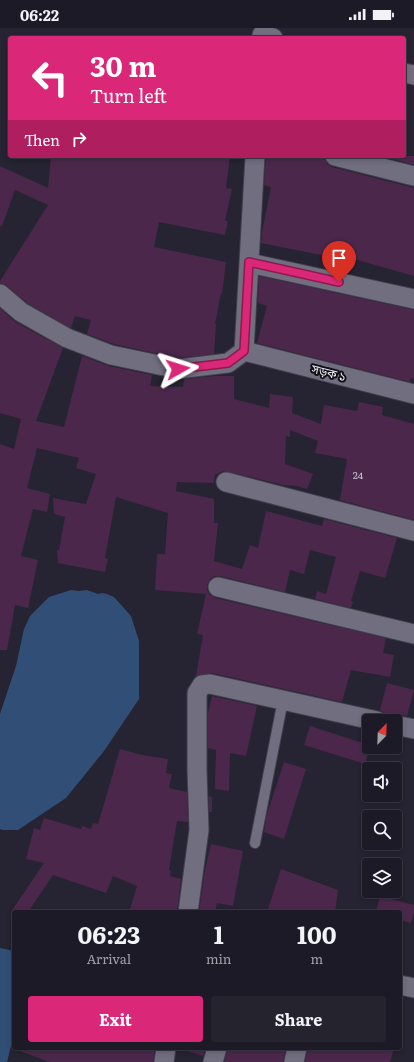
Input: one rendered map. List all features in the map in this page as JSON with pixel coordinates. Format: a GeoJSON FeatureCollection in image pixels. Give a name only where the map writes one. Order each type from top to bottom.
{"type":"FeatureCollection","features":[{"type":"Feature","properties":{"kind":"street"},"geometry":{"type":"LineString","coordinates":[[0,294],[21,312],[67,338],[111,354],[178,369],[228,363],[244,351],[255,158]]}},
{"type":"Feature","properties":{"kind":"street"},"geometry":{"type":"LineString","coordinates":[[343,158],[414,176]]}},
{"type":"Feature","properties":{"kind":"street"},"geometry":{"type":"LineString","coordinates":[[249,262],[414,299]]}},
{"type":"Feature","properties":{"kind":"street","name":"সড়ক ১"},"geometry":{"type":"LineString","coordinates":[[244,351],[414,394]]}},
{"type":"Feature","properties":{"kind":"street"},"geometry":{"type":"LineString","coordinates":[[226,482],[414,531]]}},
{"type":"Feature","properties":{"kind":"street"},"geometry":{"type":"LineString","coordinates":[[218,586],[414,634]]}},
{"type":"Feature","properties":{"kind":"street"},"geometry":{"type":"LineString","coordinates":[[188,910],[199,830],[197,693],[202,685],[210,684],[362,718]]}},
{"type":"Feature","properties":{"kind":"street"},"geometry":{"type":"LineString","coordinates":[[402,726],[414,729]]}},
{"type":"Feature","properties":{"kind":"street"},"geometry":{"type":"LineString","coordinates":[[402,985],[414,988]]}},
{"type":"Feature","properties":{"kind":"street"},"geometry":{"type":"LineString","coordinates":[[164,1062],[166,1050]]}},
{"type":"Feature","properties":{"kind":"street"},"geometry":{"type":"LineString","coordinates":[[213,1062],[216,1050]]}},
{"type":"Feature","properties":{"kind":"street"},"geometry":{"type":"LineString","coordinates":[[294,1062],[297,1050]]}},
{"type":"Feature","properties":{"kind":"lane"},"geometry":{"type":"LineString","coordinates":[[255,843],[283,700]]}},
{"type":"Feature","properties":{"kind":"water"},"geometry":{"type":"Polygon","coordinates":[[[71,590],[87,590],[114,597],[131,616],[139,641],[139,699],[104,751],[66,798],[18,830],[3,830],[0,829],[0,714],[16,666],[24,629],[30,616],[49,597],[71,590]]]}},
{"type":"Feature","properties":{"kind":"water"},"geometry":{"type":"Polygon","coordinates":[[[0,948],[12,951],[12,1042],[7,1062],[0,1062],[0,948]]]}},
{"type":"Feature","properties":{"kind":"building"},"geometry":{"type":"Polygon","coordinates":[[[406,156],[414,156],[414,165],[388,158],[406,158],[406,156]]]}},
{"type":"Feature","properties":{"kind":"building"},"geometry":{"type":"Polygon","coordinates":[[[51,158],[230,158],[226,188],[232,189],[225,221],[228,221],[225,235],[159,222],[154,247],[226,262],[222,294],[221,293],[215,324],[214,354],[178,358],[114,344],[87,334],[91,320],[75,316],[71,328],[27,303],[7,286],[0,283],[48,205],[15,190],[2,226],[0,226],[0,166],[48,188],[51,158]]]}},
{"type":"Feature","properties":{"kind":"building"},"geometry":{"type":"Polygon","coordinates":[[[266,158],[325,158],[327,164],[332,167],[414,188],[414,276],[354,259],[353,261],[326,254],[326,256],[261,243],[271,187],[264,185],[266,158]]]}},
{"type":"Feature","properties":{"kind":"building"},"geometry":{"type":"Polygon","coordinates":[[[259,276],[414,310],[414,379],[410,378],[410,382],[257,343],[267,306],[258,303],[259,276]]]}},
{"type":"Feature","properties":{"kind":"building"},"geometry":{"type":"Polygon","coordinates":[[[0,308],[15,322],[63,348],[36,421],[64,427],[82,356],[109,366],[152,375],[150,386],[183,387],[184,379],[234,376],[234,399],[269,408],[270,394],[293,397],[292,413],[321,424],[324,405],[357,411],[359,402],[383,407],[382,415],[414,424],[414,520],[340,500],[347,459],[315,453],[318,441],[290,430],[290,437],[286,436],[285,464],[313,474],[307,489],[223,471],[215,474],[214,483],[177,482],[176,491],[214,499],[214,523],[218,523],[214,561],[242,569],[250,545],[258,548],[266,511],[322,526],[324,519],[397,538],[385,578],[360,571],[351,601],[353,602],[351,608],[315,599],[317,591],[326,594],[336,557],[310,550],[304,574],[290,570],[285,592],[220,576],[215,576],[210,579],[207,585],[207,590],[210,595],[215,598],[386,638],[383,653],[394,655],[390,677],[351,670],[342,702],[212,673],[196,676],[203,635],[197,634],[206,594],[155,590],[157,554],[165,554],[168,513],[116,497],[105,558],[108,559],[105,572],[58,563],[57,550],[59,550],[65,517],[54,514],[53,498],[86,504],[96,474],[76,468],[79,458],[37,448],[27,488],[50,494],[47,512],[33,509],[21,556],[38,560],[28,608],[15,605],[7,650],[0,650],[0,444],[14,449],[21,419],[0,413],[0,308]]]}},
{"type":"Feature","properties":{"kind":"building"},"geometry":{"type":"Polygon","coordinates":[[[387,683],[414,690],[407,716],[402,714],[385,714],[380,710],[387,683]]]}},
{"type":"Feature","properties":{"kind":"building"},"geometry":{"type":"Polygon","coordinates":[[[212,696],[257,706],[246,756],[230,753],[229,791],[215,789],[216,750],[208,748],[208,713],[212,696]]]}},
{"type":"Feature","properties":{"kind":"building"},"geometry":{"type":"Polygon","coordinates":[[[310,726],[362,743],[362,754],[368,754],[366,762],[362,763],[304,745],[310,726]]]}},
{"type":"Feature","properties":{"kind":"building"},"geometry":{"type":"Polygon","coordinates":[[[120,749],[142,755],[168,759],[166,773],[172,774],[169,788],[187,792],[188,822],[177,821],[169,870],[171,871],[170,876],[181,879],[177,910],[130,910],[137,886],[113,876],[106,893],[53,875],[29,910],[12,910],[44,863],[26,859],[34,828],[40,830],[44,818],[81,829],[82,826],[91,829],[93,823],[98,824],[120,749]]]}},
{"type":"Feature","properties":{"kind":"building"},"geometry":{"type":"Polygon","coordinates":[[[284,762],[306,769],[284,839],[264,832],[267,814],[284,762]]]}},
{"type":"Feature","properties":{"kind":"building"},"geometry":{"type":"Polygon","coordinates":[[[209,796],[212,797],[212,812],[209,812],[209,796]]]}},
{"type":"Feature","properties":{"kind":"building"},"geometry":{"type":"Polygon","coordinates":[[[211,844],[243,851],[233,906],[217,903],[215,910],[199,910],[205,870],[211,844]]]}},
{"type":"Feature","properties":{"kind":"building"},"geometry":{"type":"Polygon","coordinates":[[[281,869],[338,890],[335,910],[268,910],[281,869]]]}},
{"type":"Feature","properties":{"kind":"building"},"geometry":{"type":"Polygon","coordinates":[[[380,898],[388,898],[414,905],[411,923],[402,921],[402,910],[376,910],[380,898]]]}},
{"type":"Feature","properties":{"kind":"building"},"geometry":{"type":"Polygon","coordinates":[[[18,1050],[155,1050],[153,1062],[49,1062],[18,1050]]]}},
{"type":"Feature","properties":{"kind":"building"},"geometry":{"type":"Polygon","coordinates":[[[187,1050],[205,1050],[203,1056],[187,1050]]]}},
{"type":"Feature","properties":{"kind":"building"},"geometry":{"type":"Polygon","coordinates":[[[227,1050],[286,1050],[283,1062],[224,1062],[227,1050]]]}},
{"type":"Feature","properties":{"kind":"building"},"geometry":{"type":"Polygon","coordinates":[[[308,1050],[393,1050],[390,1062],[305,1062],[308,1050]]]}},
{"type":"Feature","properties":{"kind":"route"},"geometry":{"type":"LineString","coordinates":[[178,369],[228,363],[244,351],[249,262],[339,282]]}}]}
